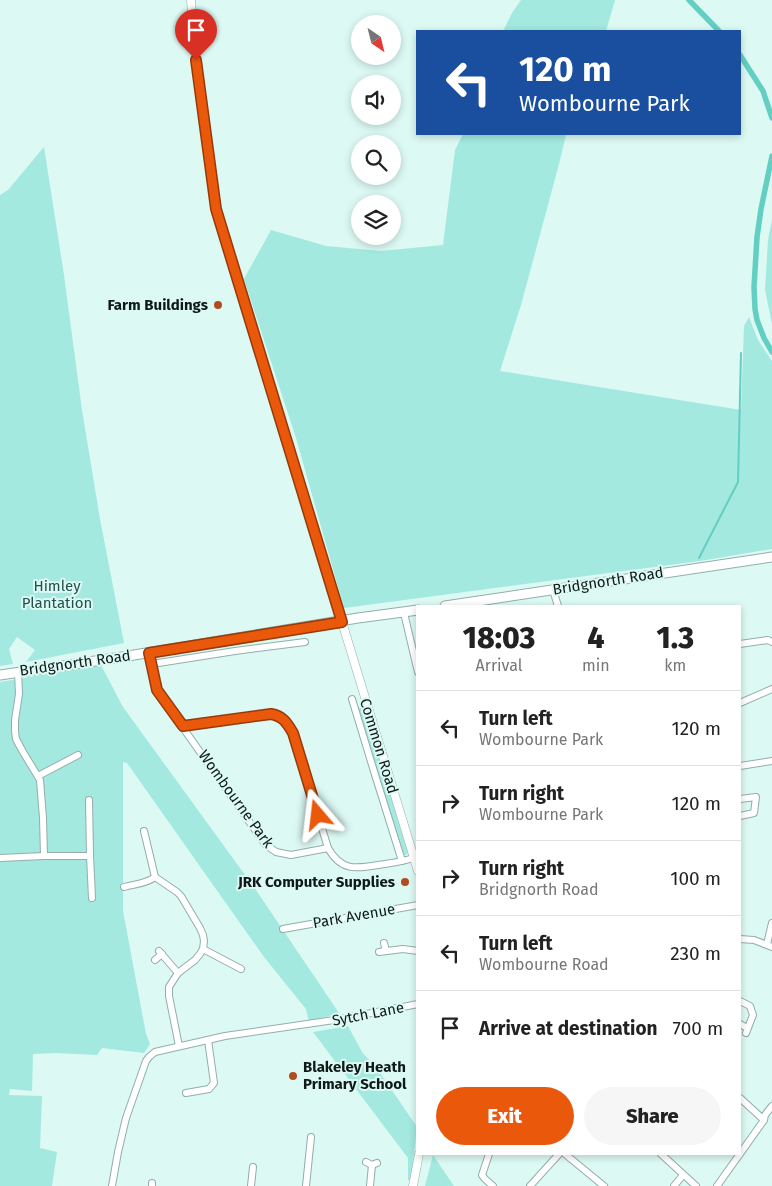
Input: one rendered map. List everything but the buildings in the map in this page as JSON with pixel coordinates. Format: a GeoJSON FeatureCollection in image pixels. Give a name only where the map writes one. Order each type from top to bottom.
{"type":"FeatureCollection","features":[{"type":"Feature","properties":{"kind":"main road","name":"Bridgnorth Road"},"geometry":{"type":"LineString","coordinates":[[452,605],[772,556]]}},
{"type":"Feature","properties":{"kind":"main road","name":"Bridgnorth Road"},"geometry":{"type":"LineString","coordinates":[[0,675],[416,610]]}},
{"type":"Feature","properties":{"kind":"street","name":"Common Road"},"geometry":{"type":"LineString","coordinates":[[191,0],[194,42],[216,209],[416,866]]}},
{"type":"Feature","properties":{"kind":"street"},"geometry":{"type":"LineString","coordinates":[[553,590],[558,605]]}},
{"type":"Feature","properties":{"kind":"street"},"geometry":{"type":"LineString","coordinates":[[404,612],[416,666]]}},
{"type":"Feature","properties":{"kind":"street"},"geometry":{"type":"LineString","coordinates":[[262,634],[263,647]]}},
{"type":"Feature","properties":{"kind":"street"},"geometry":{"type":"LineString","coordinates":[[741,644],[768,640],[772,642]]}},
{"type":"Feature","properties":{"kind":"street"},"geometry":{"type":"LineString","coordinates":[[152,664],[305,642]]}},
{"type":"Feature","properties":{"kind":"street","name":"Wombourne Park"},"geometry":{"type":"LineString","coordinates":[[149,653],[157,690],[265,844],[276,852],[291,855],[328,848]]}},
{"type":"Feature","properties":{"kind":"street"},"geometry":{"type":"LineString","coordinates":[[18,672],[19,694],[15,720],[16,740],[40,780],[44,856]]}},
{"type":"Feature","properties":{"kind":"street"},"geometry":{"type":"LineString","coordinates":[[741,703],[772,689]]}},
{"type":"Feature","properties":{"kind":"street","name":"Common Road"},"geometry":{"type":"LineString","coordinates":[[365,702],[353,702],[402,861]]}},
{"type":"Feature","properties":{"kind":"street"},"geometry":{"type":"LineString","coordinates":[[183,726],[271,714],[284,718],[293,733],[328,848],[336,860],[353,868],[413,858]]}},
{"type":"Feature","properties":{"kind":"street"},"geometry":{"type":"LineString","coordinates":[[38,776],[78,755]]}},
{"type":"Feature","properties":{"kind":"street"},"geometry":{"type":"LineString","coordinates":[[741,766],[772,761]]}},
{"type":"Feature","properties":{"kind":"street"},"geometry":{"type":"LineString","coordinates":[[741,799],[756,797],[754,813],[741,816]]}},
{"type":"Feature","properties":{"kind":"street"},"geometry":{"type":"LineString","coordinates":[[89,800],[92,898]]}},
{"type":"Feature","properties":{"kind":"street"},"geometry":{"type":"LineString","coordinates":[[148,834],[155,877],[177,892],[186,902],[202,932],[204,941],[203,949],[195,960],[178,973],[169,987],[169,996],[179,1046]]}},
{"type":"Feature","properties":{"kind":"street"},"geometry":{"type":"LineString","coordinates":[[0,858],[90,856]]}},
{"type":"Feature","properties":{"kind":"street"},"geometry":{"type":"LineString","coordinates":[[124,887],[150,881],[155,877]]}},
{"type":"Feature","properties":{"kind":"street","name":"Park Avenue"},"geometry":{"type":"LineString","coordinates":[[288,930],[416,905]]}},
{"type":"Feature","properties":{"kind":"street"},"geometry":{"type":"LineString","coordinates":[[741,939],[754,940],[769,945],[772,923]]}},
{"type":"Feature","properties":{"kind":"street"},"geometry":{"type":"LineString","coordinates":[[384,943],[382,952],[403,949],[416,950]]}},
{"type":"Feature","properties":{"kind":"street"},"geometry":{"type":"LineString","coordinates":[[203,949],[241,969]]}},
{"type":"Feature","properties":{"kind":"street"},"geometry":{"type":"LineString","coordinates":[[155,960],[160,953],[178,973]]}},
{"type":"Feature","properties":{"kind":"street"},"geometry":{"type":"LineString","coordinates":[[741,1002],[750,1006],[753,1015],[746,1030],[741,1025]]}},
{"type":"Feature","properties":{"kind":"street","name":"Sytch Lane"},"geometry":{"type":"LineString","coordinates":[[112,1186],[126,1118],[146,1061],[156,1052],[225,1036],[341,1020],[416,1004]]}},
{"type":"Feature","properties":{"kind":"street"},"geometry":{"type":"LineString","coordinates":[[186,1093],[209,1089],[214,1083],[208,1040]]}},
{"type":"Feature","properties":{"kind":"street"},"geometry":{"type":"LineString","coordinates":[[214,1083],[221,1087]]}},
{"type":"Feature","properties":{"kind":"street"},"geometry":{"type":"LineString","coordinates":[[741,1099],[764,1120]]}},
{"type":"Feature","properties":{"kind":"street"},"geometry":{"type":"LineString","coordinates":[[741,1154],[772,1106]]}},
{"type":"Feature","properties":{"kind":"street"},"geometry":{"type":"LineString","coordinates":[[306,1186],[311,1137]]}},
{"type":"Feature","properties":{"kind":"street"},"geometry":{"type":"LineString","coordinates":[[488,1155],[482,1175],[494,1186]]}},
{"type":"Feature","properties":{"kind":"street"},"geometry":{"type":"LineString","coordinates":[[530,1186],[558,1155]]}},
{"type":"Feature","properties":{"kind":"street"},"geometry":{"type":"LineString","coordinates":[[566,1155],[604,1186]]}},
{"type":"Feature","properties":{"kind":"street"},"geometry":{"type":"LineString","coordinates":[[662,1155],[696,1186]]}},
{"type":"Feature","properties":{"kind":"street"},"geometry":{"type":"LineString","coordinates":[[717,1186],[740,1155]]}},
{"type":"Feature","properties":{"kind":"street"},"geometry":{"type":"LineString","coordinates":[[413,1186],[419,1157]]}},
{"type":"Feature","properties":{"kind":"street"},"geometry":{"type":"LineString","coordinates":[[370,1186],[372,1163]]}},
{"type":"Feature","properties":{"kind":"street"},"geometry":{"type":"LineString","coordinates":[[251,1186],[253,1168]]}},
{"type":"Feature","properties":{"kind":"street"},"geometry":{"type":"LineString","coordinates":[[674,1186],[683,1175]]}},
{"type":"Feature","properties":{"kind":"green space"},"geometry":{"type":"Polygon","coordinates":[[[521,0],[615,0],[606,30],[504,30],[521,0]]]}},
{"type":"Feature","properties":{"kind":"green space"},"geometry":{"type":"Polygon","coordinates":[[[462,135],[566,135],[521,305],[500,371],[741,410],[744,326],[749,317],[758,340],[772,361],[772,549],[700,561],[344,608],[296,438],[244,279],[271,230],[326,246],[381,251],[443,245],[455,150],[462,135]]]}},
{"type":"Feature","properties":{"kind":"green space","name":"Himley Plantation"},"geometry":{"type":"Polygon","coordinates":[[[44,147],[82,410],[100,519],[124,643],[26,662],[35,650],[17,637],[9,649],[13,664],[0,666],[0,195],[8,190],[44,147]]]}},
{"type":"Feature","properties":{"kind":"green space"},"geometry":{"type":"Polygon","coordinates":[[[772,219],[772,324],[765,290],[768,240],[772,219]]]}},
{"type":"Feature","properties":{"kind":"green space"},"geometry":{"type":"Polygon","coordinates":[[[101,665],[123,707],[256,890],[339,1013],[309,1022],[306,1009],[264,957],[127,763],[123,762],[123,911],[146,1034],[150,1044],[144,1053],[102,1048],[97,1055],[33,1054],[32,1091],[10,1089],[9,1095],[42,1096],[40,1148],[57,1152],[52,1186],[0,1186],[0,682],[101,665]]]}},
{"type":"Feature","properties":{"kind":"green space"},"geometry":{"type":"Polygon","coordinates":[[[360,707],[364,707],[408,853],[406,855],[404,855],[379,781],[358,710],[360,707]]]}},
{"type":"Feature","properties":{"kind":"green space"},"geometry":{"type":"Polygon","coordinates":[[[348,1026],[362,1052],[378,1070],[416,1126],[411,1180],[408,1180],[408,1158],[313,1032],[348,1026]]]}},
{"type":"Feature","properties":{"kind":"green space"},"geometry":{"type":"Polygon","coordinates":[[[433,1155],[454,1186],[425,1186],[433,1155]]]}},
{"type":"Feature","properties":{"kind":"waterway"},"geometry":{"type":"LineString","coordinates":[[689,0],[718,30]]}},
{"type":"Feature","properties":{"kind":"waterway"},"geometry":{"type":"LineString","coordinates":[[741,57],[763,91],[772,118]]}},
{"type":"Feature","properties":{"kind":"waterway"},"geometry":{"type":"LineString","coordinates":[[772,156],[757,237],[754,287],[757,320],[772,352]]}},
{"type":"Feature","properties":{"kind":"waterway"},"geometry":{"type":"LineString","coordinates":[[699,558],[738,482],[741,353]]}},
{"type":"Feature","properties":{"kind":"place","name":"Farm Buildings"},"geometry":{"type":"Point","coordinates":[218,305]}},
{"type":"Feature","properties":{"kind":"place","name":"JRK Computer Supplies"},"geometry":{"type":"Point","coordinates":[405,882]}},
{"type":"Feature","properties":{"kind":"place","name":"Blakeley Heath Primary School"},"geometry":{"type":"Point","coordinates":[293,1076]}},
{"type":"Feature","properties":{"kind":"route"},"geometry":{"type":"LineString","coordinates":[[196,60],[216,209],[342,622],[149,653],[157,690],[183,726],[271,714],[284,718],[293,733],[318,815]]}}]}
